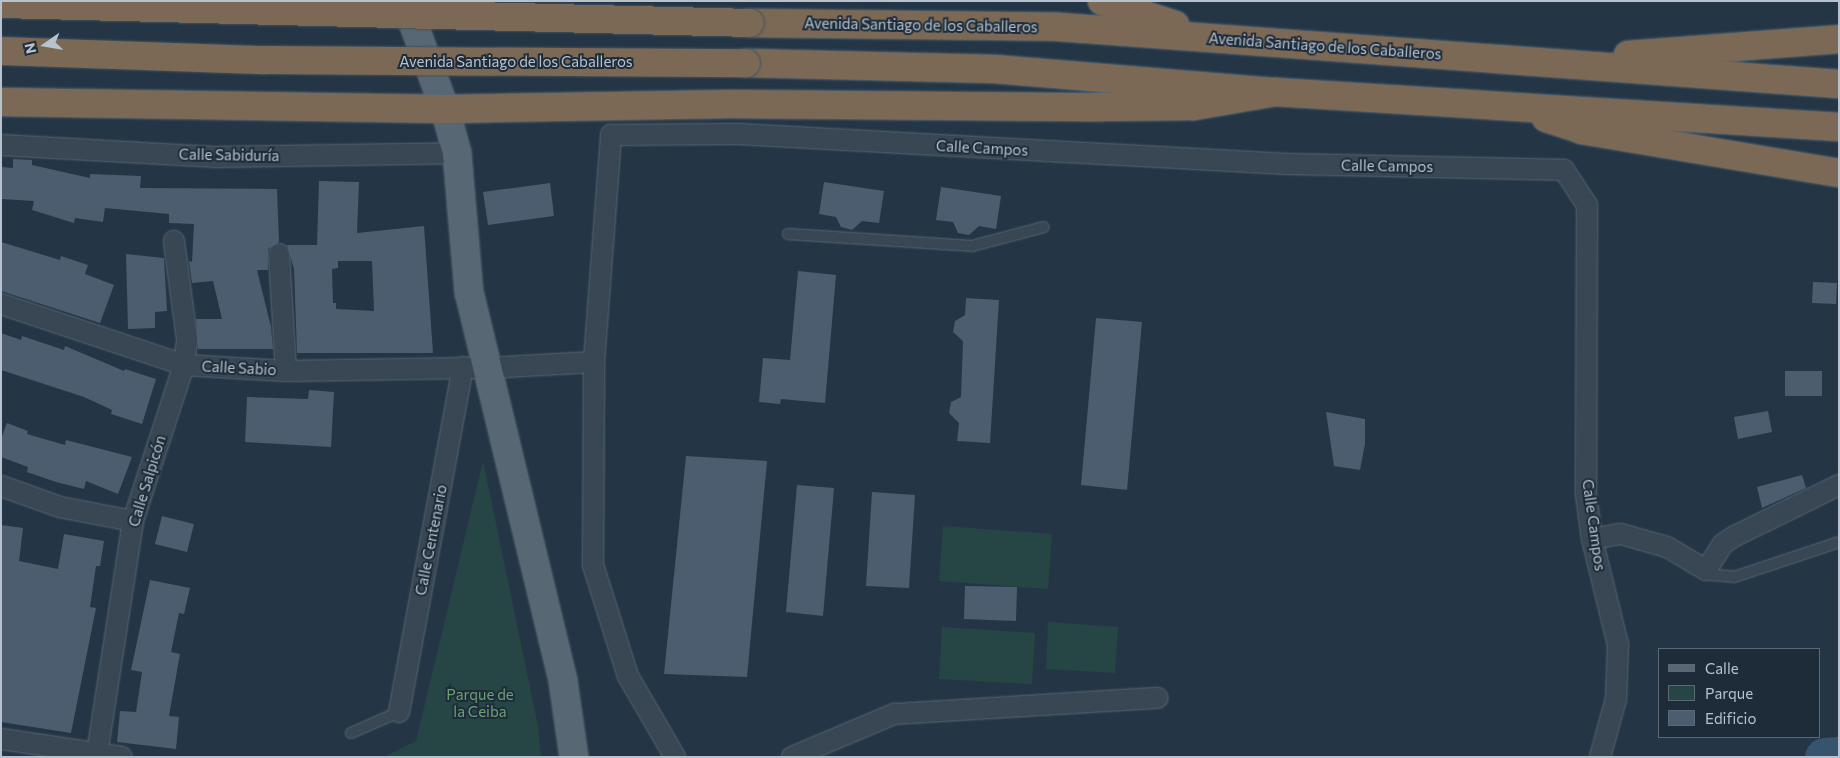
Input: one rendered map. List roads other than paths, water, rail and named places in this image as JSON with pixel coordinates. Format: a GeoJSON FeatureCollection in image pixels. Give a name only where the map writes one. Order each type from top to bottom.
{"type":"FeatureCollection","features":[{"type":"Feature","properties":{"kind":"highway"},"geometry":{"type":"LineString","coordinates":[[1102,1],[1205,36]]}},
{"type":"Feature","properties":{"kind":"highway","name":"Avenida Santiago de los Caballeros"},"geometry":{"type":"LineString","coordinates":[[1,4],[750,24],[1058,27],[1205,36],[1839,84]]}},
{"type":"Feature","properties":{"kind":"highway"},"geometry":{"type":"LineString","coordinates":[[1538,62],[1839,39]]}},
{"type":"Feature","properties":{"kind":"highway","name":"Avenida Santiago de los Caballeros"},"geometry":{"type":"LineString","coordinates":[[1,51],[265,60],[746,63],[994,69],[1275,92],[1839,127]]}},
{"type":"Feature","properties":{"kind":"highway"},"geometry":{"type":"LineString","coordinates":[[1,102],[113,106],[445,109],[674,104],[1192,106],[1275,92]]}},
{"type":"Feature","properties":{"kind":"highway"},"geometry":{"type":"LineString","coordinates":[[1506,106],[1582,130],[1839,173]]}},
{"type":"Feature","properties":{"kind":"main road"},"geometry":{"type":"LineString","coordinates":[[405,1],[445,109],[457,153],[475,368],[563,681],[574,757]]}},
{"type":"Feature","properties":{"kind":"street","name":"Calle Campos"},"geometry":{"type":"LineString","coordinates":[[594,362],[611,135],[738,134],[1287,164],[1564,170],[1587,205],[1586,494],[1592,539],[1618,645],[1616,699],[1600,757]]}},
{"type":"Feature","properties":{"kind":"street","name":"Calle Sabiduría"},"geometry":{"type":"LineString","coordinates":[[1,144],[214,157],[457,153]]}},
{"type":"Feature","properties":{"kind":"street","name":"Calle Salpicón"},"geometry":{"type":"LineString","coordinates":[[97,754],[133,521],[184,365],[187,339],[174,241]]}},
{"type":"Feature","properties":{"kind":"street"},"geometry":{"type":"LineString","coordinates":[[278,254],[286,371]]}},
{"type":"Feature","properties":{"kind":"street","name":"Calle Sabio"},"geometry":{"type":"LineString","coordinates":[[1,304],[184,365],[286,371],[475,368],[594,362]]}},
{"type":"Feature","properties":{"kind":"street"},"geometry":{"type":"LineString","coordinates":[[594,362],[593,565],[628,676],[675,757]]}},
{"type":"Feature","properties":{"kind":"street","name":"Calle Centenario"},"geometry":{"type":"LineString","coordinates":[[399,712],[475,368]]}},
{"type":"Feature","properties":{"kind":"street"},"geometry":{"type":"LineString","coordinates":[[1592,539],[1621,534],[1667,547],[1706,570],[1722,544],[1839,485]]}},
{"type":"Feature","properties":{"kind":"street"},"geometry":{"type":"LineString","coordinates":[[1,486],[60,507],[133,521]]}},
{"type":"Feature","properties":{"kind":"street"},"geometry":{"type":"LineString","coordinates":[[792,757],[894,714],[1158,698]]}},
{"type":"Feature","properties":{"kind":"street"},"geometry":{"type":"LineString","coordinates":[[1,739],[122,757]]}},
{"type":"Feature","properties":{"kind":"lane"},"geometry":{"type":"LineString","coordinates":[[788,234],[972,246],[1044,227]]}},
{"type":"Feature","properties":{"kind":"lane"},"geometry":{"type":"LineString","coordinates":[[1706,570],[1734,578],[1839,542]]}},
{"type":"Feature","properties":{"kind":"lane"},"geometry":{"type":"LineString","coordinates":[[351,733],[399,712]]}},
{"type":"Feature","properties":{"kind":"waterway"},"geometry":{"type":"LineString","coordinates":[[1824,757],[1839,756]]}},
{"type":"Feature","properties":{"kind":"park label","name":"Parque de la Ceiba"},"geometry":{"type":"Point","coordinates":[480,702]}}]}
